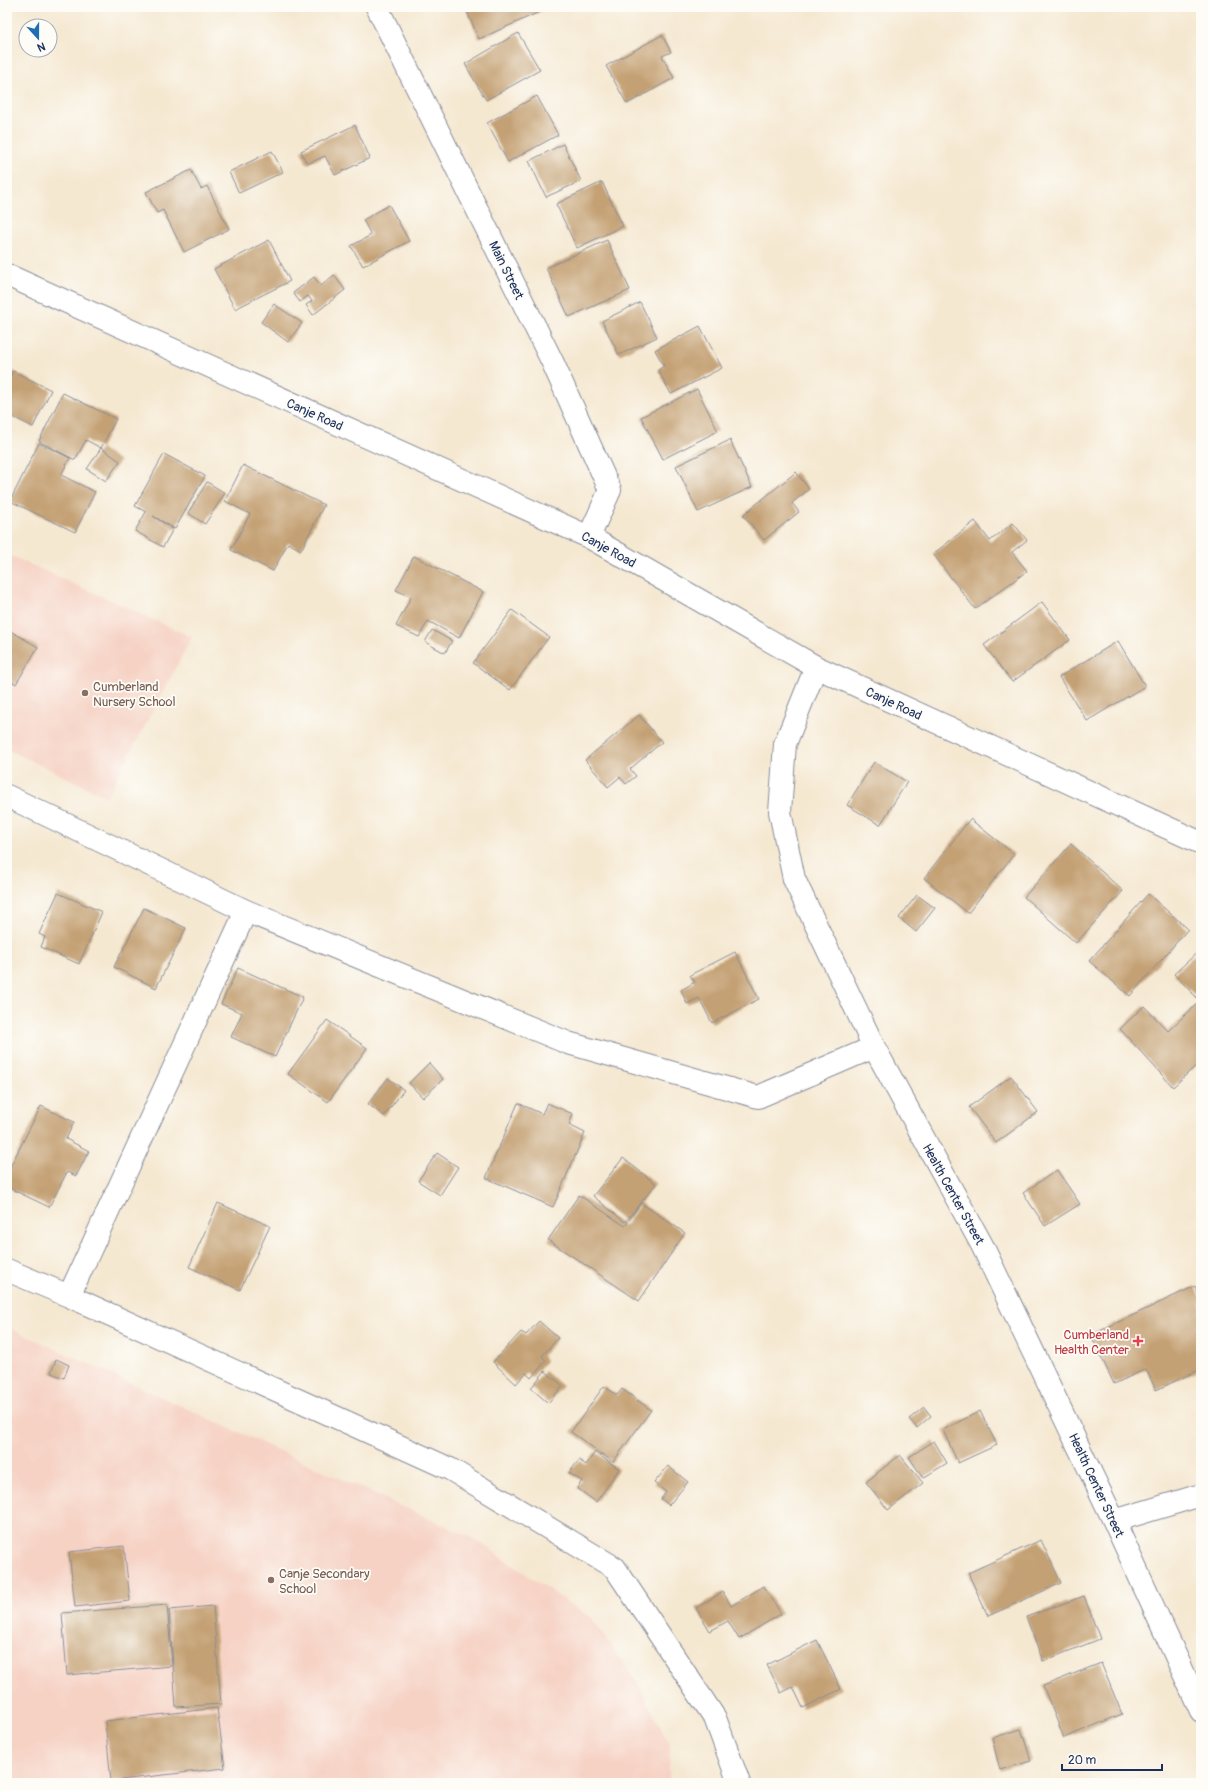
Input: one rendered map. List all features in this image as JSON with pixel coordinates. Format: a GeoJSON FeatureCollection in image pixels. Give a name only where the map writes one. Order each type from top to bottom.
{"type":"FeatureCollection","features":[{"type":"Feature","properties":{"kind":"street","name":"Main Street"},"geometry":{"type":"LineString","coordinates":[[378,7],[552,361],[610,490],[589,537]]}},
{"type":"Feature","properties":{"kind":"street","name":"Canje Road"},"geometry":{"type":"LineString","coordinates":[[7,275],[589,537],[816,667],[1201,843]]}},
{"type":"Feature","properties":{"kind":"street","name":"Health Center Street"},"geometry":{"type":"LineString","coordinates":[[816,667],[785,744],[780,812],[794,880],[874,1047],[982,1244],[1114,1521],[1201,1711]]}},
{"type":"Feature","properties":{"kind":"street"},"geometry":{"type":"LineString","coordinates":[[7,796],[246,911],[568,1043],[758,1097],[874,1047]]}},
{"type":"Feature","properties":{"kind":"street"},"geometry":{"type":"LineString","coordinates":[[69,1296],[246,911]]}},
{"type":"Feature","properties":{"kind":"street"},"geometry":{"type":"LineString","coordinates":[[7,1270],[69,1296],[450,1469],[615,1568],[715,1718],[739,1783]]}},
{"type":"Feature","properties":{"kind":"street"},"geometry":{"type":"LineString","coordinates":[[1114,1521],[1201,1495]]}},
{"type":"Feature","properties":{"kind":"shaded area","name":"Cumberland Nursery School"},"geometry":{"type":"Polygon","coordinates":[[[7,554],[192,637],[107,797],[7,749],[7,554]]]}},
{"type":"Feature","properties":{"kind":"shaded area","name":"Canje Secondary School"},"geometry":{"type":"Polygon","coordinates":[[[7,1327],[476,1540],[592,1619],[635,1679],[670,1745],[669,1783],[7,1783],[7,1327]]]}},
{"type":"Feature","properties":{"kind":"building"},"geometry":{"type":"Polygon","coordinates":[[[465,7],[542,7],[544,10],[479,39],[465,7]]]}},
{"type":"Feature","properties":{"kind":"building"},"geometry":{"type":"Polygon","coordinates":[[[518,33],[540,70],[486,100],[465,64],[518,33]]]}},
{"type":"Feature","properties":{"kind":"building"},"geometry":{"type":"Polygon","coordinates":[[[662,35],[671,52],[662,56],[674,78],[627,104],[606,66],[662,35]]]}},
{"type":"Feature","properties":{"kind":"building"},"geometry":{"type":"Polygon","coordinates":[[[537,96],[558,135],[508,162],[487,123],[537,96]]]}},
{"type":"Feature","properties":{"kind":"building"},"geometry":{"type":"Polygon","coordinates":[[[355,125],[370,158],[335,175],[325,156],[307,164],[301,151],[355,125]]]}},
{"type":"Feature","properties":{"kind":"building"},"geometry":{"type":"Polygon","coordinates":[[[563,144],[581,181],[546,197],[529,161],[563,144]]]}},
{"type":"Feature","properties":{"kind":"building"},"geometry":{"type":"Polygon","coordinates":[[[272,151],[283,172],[239,193],[229,172],[272,151]]]}},
{"type":"Feature","properties":{"kind":"building"},"geometry":{"type":"Polygon","coordinates":[[[191,170],[201,189],[207,186],[229,229],[184,252],[163,210],[157,213],[146,192],[191,170]]]}},
{"type":"Feature","properties":{"kind":"building"},"geometry":{"type":"Polygon","coordinates":[[[602,182],[623,226],[577,248],[556,204],[602,182]]]}},
{"type":"Feature","properties":{"kind":"building"},"geometry":{"type":"Polygon","coordinates":[[[389,205],[409,241],[363,266],[351,246],[371,235],[363,220],[389,205]]]}},
{"type":"Feature","properties":{"kind":"building"},"geometry":{"type":"Polygon","coordinates":[[[269,240],[290,281],[235,309],[214,269],[269,240]]]}},
{"type":"Feature","properties":{"kind":"building"},"geometry":{"type":"Polygon","coordinates":[[[607,240],[630,290],[569,317],[546,268],[607,240]]]}},
{"type":"Feature","properties":{"kind":"building"},"geometry":{"type":"Polygon","coordinates":[[[334,275],[345,290],[313,315],[306,305],[312,301],[308,296],[300,302],[293,293],[314,277],[321,286],[334,275]]]}},
{"type":"Feature","properties":{"kind":"building"},"geometry":{"type":"Polygon","coordinates":[[[640,302],[657,337],[619,355],[602,321],[640,302]]]}},
{"type":"Feature","properties":{"kind":"building"},"geometry":{"type":"Polygon","coordinates":[[[274,304],[302,323],[288,342],[261,322],[274,304]]]}},
{"type":"Feature","properties":{"kind":"building"},"geometry":{"type":"Polygon","coordinates":[[[700,326],[722,368],[671,394],[658,370],[664,366],[655,350],[700,326]]]}},
{"type":"Feature","properties":{"kind":"building"},"geometry":{"type":"Polygon","coordinates":[[[13,371],[51,390],[33,427],[7,414],[7,383],[13,371]]]}},
{"type":"Feature","properties":{"kind":"building"},"geometry":{"type":"Polygon","coordinates":[[[697,389],[718,431],[663,459],[641,417],[697,389]]]}},
{"type":"Feature","properties":{"kind":"building"},"geometry":{"type":"Polygon","coordinates":[[[63,393],[116,419],[101,448],[86,440],[75,460],[39,441],[63,393]]]}},
{"type":"Feature","properties":{"kind":"building"},"geometry":{"type":"Polygon","coordinates":[[[730,440],[752,487],[698,512],[676,466],[730,440]]]}},
{"type":"Feature","properties":{"kind":"building"},"geometry":{"type":"Polygon","coordinates":[[[39,443],[70,458],[61,475],[95,492],[75,532],[10,501],[39,443]]]}},
{"type":"Feature","properties":{"kind":"building"},"geometry":{"type":"Polygon","coordinates":[[[101,448],[120,461],[106,481],[87,469],[101,448]]]}},
{"type":"Feature","properties":{"kind":"building"},"geometry":{"type":"Polygon","coordinates":[[[164,454],[205,476],[175,529],[153,516],[173,529],[163,547],[135,531],[146,512],[135,506],[164,454]]]}},
{"type":"Feature","properties":{"kind":"building"},"geometry":{"type":"Polygon","coordinates":[[[243,465],[324,505],[301,550],[288,543],[273,571],[231,550],[250,514],[225,501],[243,465]]]}},
{"type":"Feature","properties":{"kind":"building"},"geometry":{"type":"Polygon","coordinates":[[[796,472],[809,489],[792,503],[799,512],[764,540],[743,515],[796,472]]]}},
{"type":"Feature","properties":{"kind":"building"},"geometry":{"type":"Polygon","coordinates":[[[207,482],[225,493],[205,524],[188,513],[207,482]]]}},
{"type":"Feature","properties":{"kind":"building"},"geometry":{"type":"Polygon","coordinates":[[[975,521],[990,541],[1013,523],[1027,540],[1012,552],[1027,571],[975,609],[933,554],[975,521]]]}},
{"type":"Feature","properties":{"kind":"building"},"geometry":{"type":"Polygon","coordinates":[[[414,556],[483,592],[459,638],[428,621],[419,637],[396,626],[411,597],[396,590],[414,556]]]}},
{"type":"Feature","properties":{"kind":"building"},"geometry":{"type":"Polygon","coordinates":[[[1042,602],[1070,640],[1012,682],[984,645],[1042,602]]]}},
{"type":"Feature","properties":{"kind":"building"},"geometry":{"type":"Polygon","coordinates":[[[512,610],[549,637],[510,690],[473,663],[512,610]]]}},
{"type":"Feature","properties":{"kind":"building"},"geometry":{"type":"Polygon","coordinates":[[[7,629],[38,647],[16,684],[7,679],[7,629]]]}},
{"type":"Feature","properties":{"kind":"building"},"geometry":{"type":"Polygon","coordinates":[[[432,630],[452,641],[445,653],[425,642],[432,630]]]}},
{"type":"Feature","properties":{"kind":"building"},"geometry":{"type":"Polygon","coordinates":[[[1118,641],[1145,686],[1087,721],[1059,677],[1118,641]]]}},
{"type":"Feature","properties":{"kind":"building"},"geometry":{"type":"Polygon","coordinates":[[[639,715],[662,742],[630,769],[636,776],[626,784],[620,777],[608,787],[585,760],[639,715]]]}},
{"type":"Feature","properties":{"kind":"building"},"geometry":{"type":"Polygon","coordinates":[[[874,762],[907,782],[880,825],[847,805],[874,762]]]}},
{"type":"Feature","properties":{"kind":"building"},"geometry":{"type":"Polygon","coordinates":[[[970,819],[1014,854],[968,913],[924,878],[970,819]]]}},
{"type":"Feature","properties":{"kind":"building"},"geometry":{"type":"Polygon","coordinates":[[[1071,844],[1123,891],[1076,943],[1024,897],[1071,844]]]}},
{"type":"Feature","properties":{"kind":"building"},"geometry":{"type":"Polygon","coordinates":[[[58,893],[102,912],[79,964],[41,947],[45,937],[39,934],[58,893]]]}},
{"type":"Feature","properties":{"kind":"building"},"geometry":{"type":"Polygon","coordinates":[[[1148,894],[1188,929],[1130,996],[1089,961],[1148,894]]]}},
{"type":"Feature","properties":{"kind":"building"},"geometry":{"type":"Polygon","coordinates":[[[917,895],[935,908],[916,932],[899,918],[917,895]]]}},
{"type":"Feature","properties":{"kind":"building"},"geometry":{"type":"Polygon","coordinates":[[[144,908],[186,928],[156,988],[114,967],[144,908]]]}},
{"type":"Feature","properties":{"kind":"building"},"geometry":{"type":"Polygon","coordinates":[[[1201,949],[1201,1061],[1173,1087],[1120,1029],[1144,1006],[1168,1031],[1200,1001],[1174,974],[1201,949]]]}},
{"type":"Feature","properties":{"kind":"building"},"geometry":{"type":"Polygon","coordinates":[[[735,952],[759,999],[712,1023],[699,998],[687,1004],[681,990],[695,982],[690,975],[735,952]]]}},
{"type":"Feature","properties":{"kind":"building"},"geometry":{"type":"Polygon","coordinates":[[[238,968],[303,997],[275,1057],[231,1037],[242,1013],[221,1004],[238,968]]]}},
{"type":"Feature","properties":{"kind":"building"},"geometry":{"type":"Polygon","coordinates":[[[327,1020],[367,1048],[328,1102],[288,1074],[327,1020]]]}},
{"type":"Feature","properties":{"kind":"building"},"geometry":{"type":"Polygon","coordinates":[[[429,1063],[443,1079],[423,1098],[409,1083],[429,1063]]]}},
{"type":"Feature","properties":{"kind":"building"},"geometry":{"type":"Polygon","coordinates":[[[1011,1076],[1038,1112],[996,1143],[969,1107],[1011,1076]]]}},
{"type":"Feature","properties":{"kind":"building"},"geometry":{"type":"Polygon","coordinates":[[[388,1078],[404,1090],[384,1116],[368,1104],[388,1078]]]}},
{"type":"Feature","properties":{"kind":"building"},"geometry":{"type":"Polygon","coordinates":[[[518,1103],[542,1114],[547,1103],[573,1114],[569,1125],[585,1133],[553,1207],[486,1178],[518,1103]]]}},
{"type":"Feature","properties":{"kind":"building"},"geometry":{"type":"Polygon","coordinates":[[[41,1106],[74,1122],[66,1139],[89,1151],[76,1176],[67,1172],[49,1207],[7,1187],[7,1173],[41,1106]]]}},
{"type":"Feature","properties":{"kind":"building"},"geometry":{"type":"Polygon","coordinates":[[[437,1153],[458,1167],[440,1195],[418,1181],[437,1153]]]}},
{"type":"Feature","properties":{"kind":"building"},"geometry":{"type":"Polygon","coordinates":[[[623,1158],[656,1184],[625,1222],[593,1196],[623,1158]]]}},
{"type":"Feature","properties":{"kind":"building"},"geometry":{"type":"Polygon","coordinates":[[[1057,1170],[1080,1204],[1045,1226],[1023,1193],[1057,1170]]]}},
{"type":"Feature","properties":{"kind":"building"},"geometry":{"type":"Polygon","coordinates":[[[579,1195],[625,1226],[641,1203],[685,1233],[639,1301],[548,1240],[579,1195]]]}},
{"type":"Feature","properties":{"kind":"building"},"geometry":{"type":"Polygon","coordinates":[[[218,1203],[270,1226],[240,1290],[189,1267],[218,1203]]]}},
{"type":"Feature","properties":{"kind":"building"},"geometry":{"type":"Polygon","coordinates":[[[1195,1286],[1201,1299],[1201,1369],[1156,1390],[1146,1369],[1114,1384],[1091,1335],[1195,1286]]]}},
{"type":"Feature","properties":{"kind":"building"},"geometry":{"type":"Polygon","coordinates":[[[539,1321],[558,1338],[542,1356],[546,1361],[531,1378],[526,1373],[516,1384],[493,1362],[521,1332],[526,1335],[539,1321]]]}},
{"type":"Feature","properties":{"kind":"building"},"geometry":{"type":"Polygon","coordinates":[[[56,1359],[69,1365],[64,1378],[51,1373],[56,1359]]]}},
{"type":"Feature","properties":{"kind":"building"},"geometry":{"type":"Polygon","coordinates":[[[545,1371],[563,1386],[548,1403],[531,1388],[545,1371]]]}},
{"type":"Feature","properties":{"kind":"building"},"geometry":{"type":"Polygon","coordinates":[[[604,1386],[617,1395],[622,1389],[651,1410],[613,1462],[571,1432],[604,1386]]]}},
{"type":"Feature","properties":{"kind":"building"},"geometry":{"type":"Polygon","coordinates":[[[924,1407],[931,1416],[917,1428],[909,1419],[924,1407]]]}},
{"type":"Feature","properties":{"kind":"building"},"geometry":{"type":"Polygon","coordinates":[[[980,1411],[997,1445],[958,1463],[943,1430],[980,1411]]]}},
{"type":"Feature","properties":{"kind":"building"},"geometry":{"type":"Polygon","coordinates":[[[934,1441],[947,1463],[923,1478],[909,1457],[934,1441]]]}},
{"type":"Feature","properties":{"kind":"building"},"geometry":{"type":"Polygon","coordinates":[[[595,1452],[619,1469],[596,1502],[577,1488],[582,1481],[569,1473],[579,1460],[586,1465],[595,1452]]]}},
{"type":"Feature","properties":{"kind":"building"},"geometry":{"type":"Polygon","coordinates":[[[900,1455],[923,1483],[888,1510],[866,1482],[900,1455]]]}},
{"type":"Feature","properties":{"kind":"building"},"geometry":{"type":"Polygon","coordinates":[[[668,1466],[688,1482],[669,1505],[661,1499],[666,1492],[654,1483],[668,1466]]]}},
{"type":"Feature","properties":{"kind":"building"},"geometry":{"type":"Polygon","coordinates":[[[1041,1540],[1061,1583],[988,1616],[968,1573],[1041,1540]]]}},
{"type":"Feature","properties":{"kind":"building"},"geometry":{"type":"Polygon","coordinates":[[[124,1546],[130,1601],[75,1607],[69,1552],[124,1546]]]}},
{"type":"Feature","properties":{"kind":"building"},"geometry":{"type":"Polygon","coordinates":[[[764,1586],[781,1614],[739,1639],[728,1621],[710,1631],[696,1608],[723,1592],[731,1606],[764,1586]]]}},
{"type":"Feature","properties":{"kind":"building"},"geometry":{"type":"Polygon","coordinates":[[[1084,1596],[1100,1639],[1043,1661],[1026,1617],[1084,1596]]]}},
{"type":"Feature","properties":{"kind":"building"},"geometry":{"type":"Polygon","coordinates":[[[167,1605],[172,1666],[67,1675],[62,1613],[167,1605]]]}},
{"type":"Feature","properties":{"kind":"building"},"geometry":{"type":"Polygon","coordinates":[[[213,1606],[221,1704],[176,1707],[169,1610],[213,1606]]]}},
{"type":"Feature","properties":{"kind":"building"},"geometry":{"type":"Polygon","coordinates":[[[817,1640],[841,1689],[803,1708],[793,1687],[781,1693],[767,1665],[817,1640]]]}},
{"type":"Feature","properties":{"kind":"building"},"geometry":{"type":"Polygon","coordinates":[[[1101,1663],[1122,1714],[1064,1738],[1043,1686],[1101,1663]]]}},
{"type":"Feature","properties":{"kind":"building"},"geometry":{"type":"Polygon","coordinates":[[[217,1708],[225,1768],[111,1781],[105,1721],[217,1708]]]}},
{"type":"Feature","properties":{"kind":"building"},"geometry":{"type":"Polygon","coordinates":[[[1021,1729],[1031,1761],[1000,1770],[992,1738],[1021,1729]]]}},
{"type":"Feature","properties":{"kind":"place","name":"Cumberland Nursery School"},"geometry":{"type":"Point","coordinates":[85,693]}},
{"type":"Feature","properties":{"kind":"place","name":"Cumberland Health Center"},"geometry":{"type":"Point","coordinates":[1138,1341]}},
{"type":"Feature","properties":{"kind":"place","name":"Canje Secondary School"},"geometry":{"type":"Point","coordinates":[271,1580]}}]}
